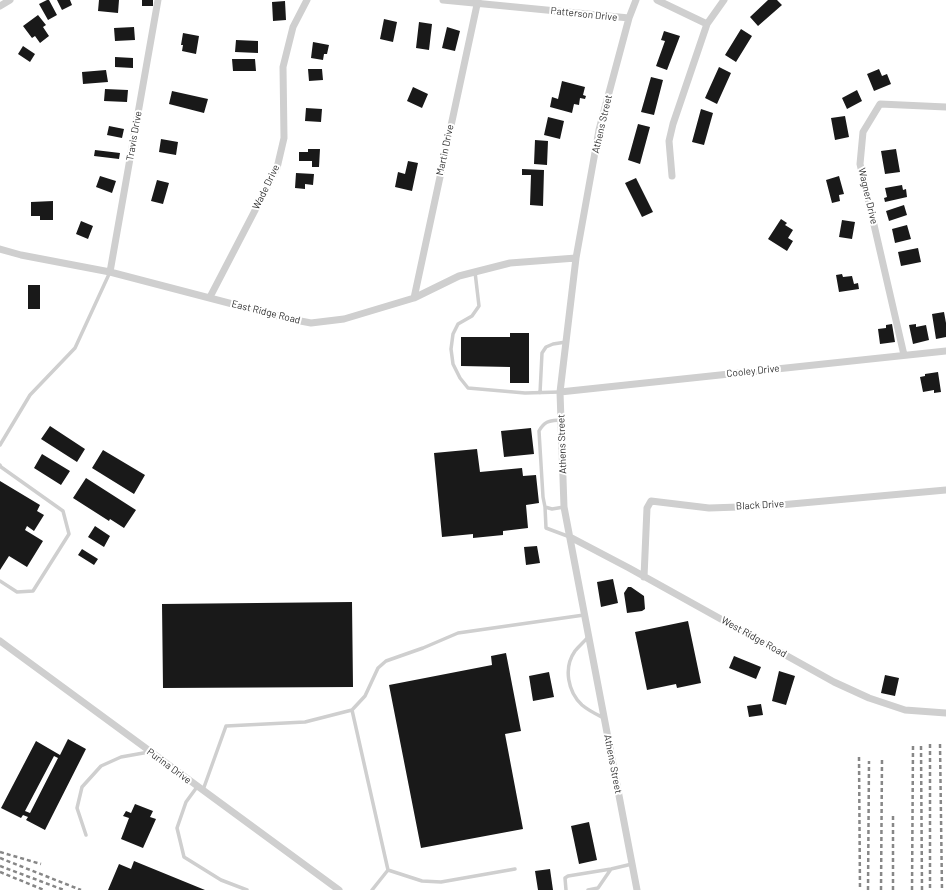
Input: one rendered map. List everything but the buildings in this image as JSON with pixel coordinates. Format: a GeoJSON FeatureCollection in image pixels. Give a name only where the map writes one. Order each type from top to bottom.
{"type":"FeatureCollection","features":[{"type":"Feature","properties":{"kind":"street"},"geometry":{"type":"LineString","coordinates":[[0,6],[10,0]]}},
{"type":"Feature","properties":{"kind":"street","name":"Travis Drive"},"geometry":{"type":"LineString","coordinates":[[110,272],[158,0]]}},
{"type":"Feature","properties":{"kind":"street","name":"Wade Drive"},"geometry":{"type":"LineString","coordinates":[[210,297],[277,168],[284,138],[283,67],[293,27],[307,0]]}},
{"type":"Feature","properties":{"kind":"street","name":"Patterson Drive"},"geometry":{"type":"LineString","coordinates":[[443,0],[477,2],[629,18]]}},
{"type":"Feature","properties":{"kind":"street","name":"Athens Street"},"geometry":{"type":"LineString","coordinates":[[636,0],[629,18],[599,130],[576,258],[560,392],[564,507],[637,890]]}},
{"type":"Feature","properties":{"kind":"street"},"geometry":{"type":"LineString","coordinates":[[657,0],[708,24]]}},
{"type":"Feature","properties":{"kind":"street"},"geometry":{"type":"LineString","coordinates":[[672,176],[669,141],[673,124],[708,24],[724,0]]}},
{"type":"Feature","properties":{"kind":"street","name":"Martin Drive"},"geometry":{"type":"LineString","coordinates":[[414,298],[477,2]]}},
{"type":"Feature","properties":{"kind":"street","name":"Wagner Drive"},"geometry":{"type":"LineString","coordinates":[[904,355],[860,164],[863,132],[880,104],[946,107]]}},
{"type":"Feature","properties":{"kind":"street","name":"East Ridge Road"},"geometry":{"type":"LineString","coordinates":[[0,249],[21,255],[110,272],[290,319],[311,323],[344,319],[414,298],[459,276],[510,263],[576,258]]}},
{"type":"Feature","properties":{"kind":"street","name":"Cooley Drive"},"geometry":{"type":"LineString","coordinates":[[560,392],[946,351]]}},
{"type":"Feature","properties":{"kind":"street","name":"Black Drive"},"geometry":{"type":"LineString","coordinates":[[644,578],[647,508],[651,501],[709,508],[769,506],[946,490]]}},
{"type":"Feature","properties":{"kind":"street","name":"West Ridge Road"},"geometry":{"type":"LineString","coordinates":[[570,537],[834,682],[869,698],[905,710],[946,713]]}},
{"type":"Feature","properties":{"kind":"street","name":"Purina Drive"},"geometry":{"type":"LineString","coordinates":[[0,642],[339,890]]}},
{"type":"Feature","properties":{"kind":"lane"},"geometry":{"type":"LineString","coordinates":[[0,445],[30,394],[75,348],[110,272]]}},
{"type":"Feature","properties":{"kind":"lane"},"geometry":{"type":"LineString","coordinates":[[475,272],[479,306],[472,316],[458,324],[453,334],[451,349],[452,364],[460,378],[468,388],[525,393],[560,392]]}},
{"type":"Feature","properties":{"kind":"lane"},"geometry":{"type":"LineString","coordinates":[[540,392],[542,353],[546,347],[553,344],[566,342]]}},
{"type":"Feature","properties":{"kind":"lane"},"geometry":{"type":"LineString","coordinates":[[561,420],[549,421],[543,424],[539,431],[543,497],[546,528],[570,537]]}},
{"type":"Feature","properties":{"kind":"lane"},"geometry":{"type":"LineString","coordinates":[[0,465],[63,511],[69,534],[33,591],[18,592],[0,581]]}},
{"type":"Feature","properties":{"kind":"lane"},"geometry":{"type":"LineString","coordinates":[[545,507],[552,509],[564,507]]}},
{"type":"Feature","properties":{"kind":"lane"},"geometry":{"type":"LineString","coordinates":[[247,890],[221,880],[184,857],[177,828],[186,802],[200,789],[226,726],[304,722],[352,710],[365,696],[378,668],[386,661],[423,648],[458,633],[584,615]]}},
{"type":"Feature","properties":{"kind":"lane"},"geometry":{"type":"LineString","coordinates":[[589,637],[575,650],[572,656],[568,671],[570,686],[574,695],[581,704],[604,719]]}},
{"type":"Feature","properties":{"kind":"lane"},"geometry":{"type":"LineString","coordinates":[[352,710],[388,870]]}},
{"type":"Feature","properties":{"kind":"lane"},"geometry":{"type":"LineString","coordinates":[[86,835],[77,808],[82,787],[101,766],[121,757],[150,752]]}},
{"type":"Feature","properties":{"kind":"lane"},"geometry":{"type":"LineString","coordinates":[[566,890],[566,878],[568,876],[632,864]]}},
{"type":"Feature","properties":{"kind":"lane"},"geometry":{"type":"LineString","coordinates":[[388,870],[422,881],[441,882],[514,869]]}},
{"type":"Feature","properties":{"kind":"lane"},"geometry":{"type":"LineString","coordinates":[[588,890],[598,888],[611,869]]}},
{"type":"Feature","properties":{"kind":"lane"},"geometry":{"type":"LineString","coordinates":[[372,890],[388,870]]}},
{"type":"Feature","properties":{"kind":"railway"},"geometry":{"type":"LineString","coordinates":[[930,744],[930,890]]}},
{"type":"Feature","properties":{"kind":"railway"},"geometry":{"type":"LineString","coordinates":[[940,744],[942,890]]}},
{"type":"Feature","properties":{"kind":"railway"},"geometry":{"type":"LineString","coordinates":[[912,890],[913,746]]}},
{"type":"Feature","properties":{"kind":"railway"},"geometry":{"type":"LineString","coordinates":[[921,746],[922,890]]}},
{"type":"Feature","properties":{"kind":"railway"},"geometry":{"type":"LineString","coordinates":[[859,757],[860,890]]}},
{"type":"Feature","properties":{"kind":"railway"},"geometry":{"type":"LineString","coordinates":[[881,890],[882,760]]}},
{"type":"Feature","properties":{"kind":"railway"},"geometry":{"type":"LineString","coordinates":[[868,890],[869,761]]}},
{"type":"Feature","properties":{"kind":"railway"},"geometry":{"type":"LineString","coordinates":[[893,814],[893,890]]}},
{"type":"Feature","properties":{"kind":"railway"},"geometry":{"type":"LineString","coordinates":[[0,852],[41,864]]}},
{"type":"Feature","properties":{"kind":"railway"},"geometry":{"type":"LineString","coordinates":[[0,858],[81,890]]}},
{"type":"Feature","properties":{"kind":"railway"},"geometry":{"type":"LineString","coordinates":[[0,866],[64,890]]}},
{"type":"Feature","properties":{"kind":"railway"},"geometry":{"type":"LineString","coordinates":[[0,872],[44,890]]}}]}
